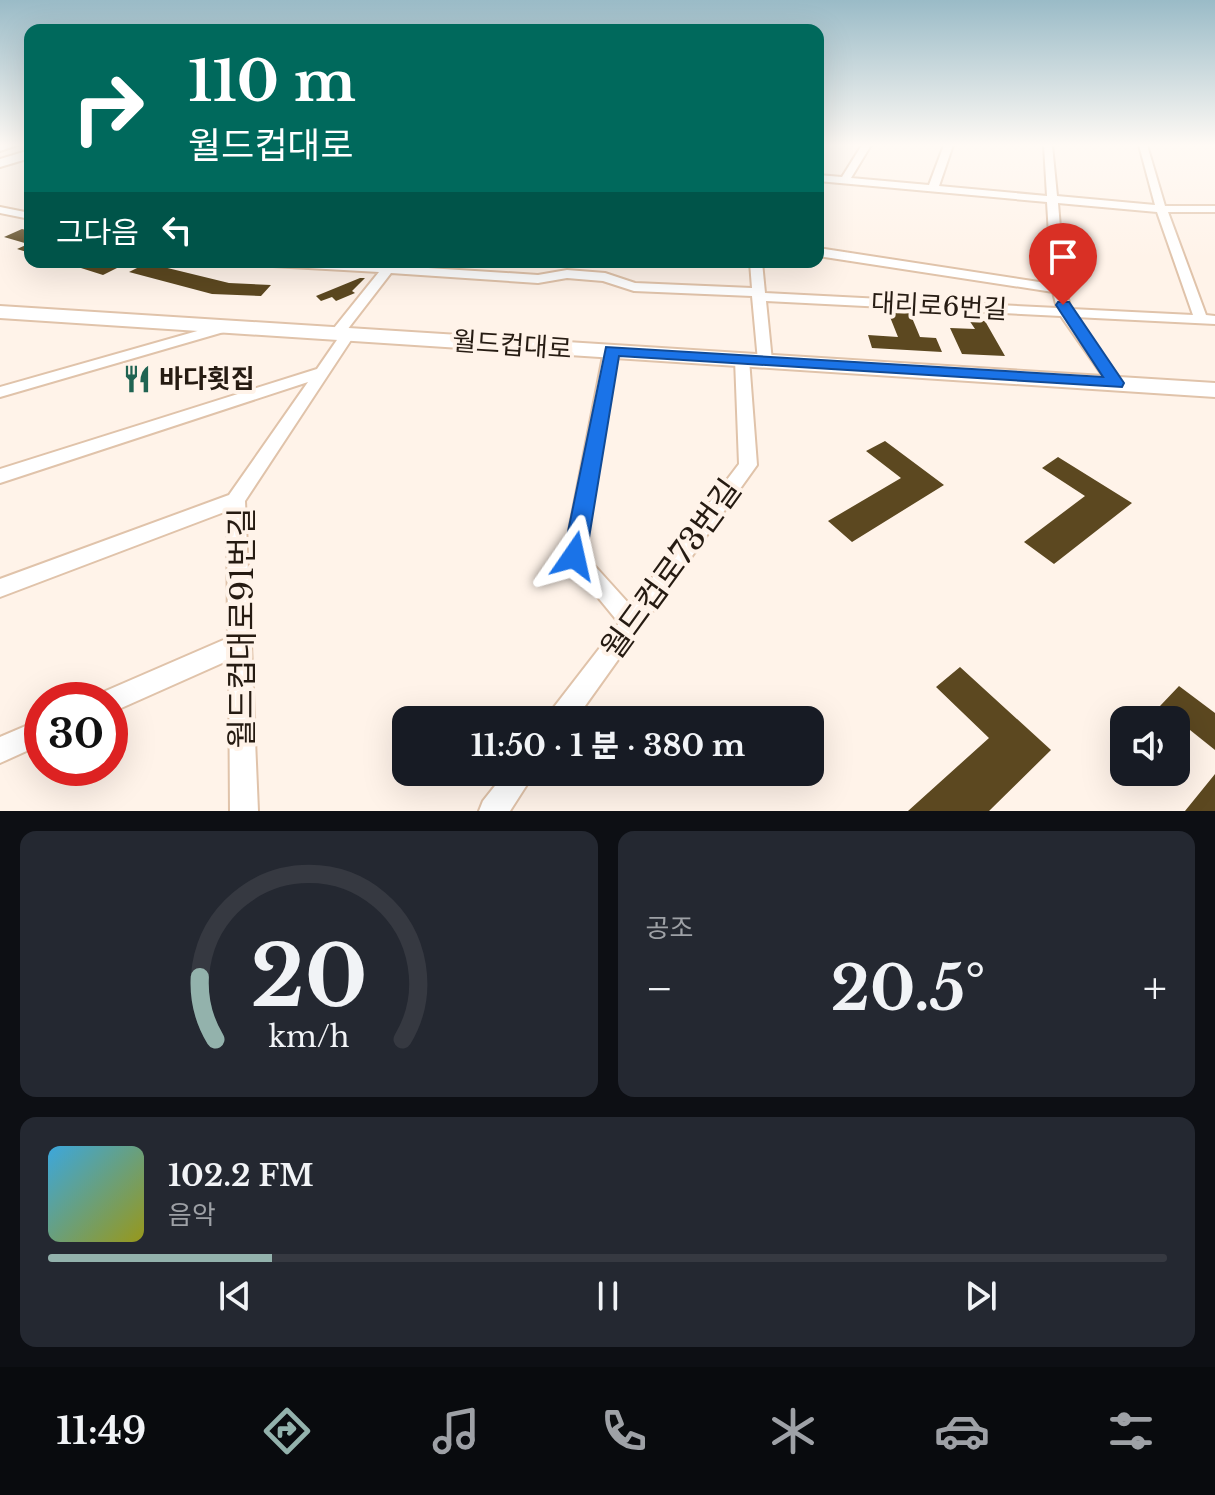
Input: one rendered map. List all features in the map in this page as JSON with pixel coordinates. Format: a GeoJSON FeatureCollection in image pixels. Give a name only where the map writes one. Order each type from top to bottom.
{"type":"FeatureCollection","features":[{"type":"Feature","properties":{"kind":"main road","name":"월드컵대로"},"geometry":{"type":"LineString","coordinates":[[0,312],[1215,390]]}},
{"type":"Feature","properties":{"kind":"street"},"geometry":{"type":"LineString","coordinates":[[876,183],[1161,209],[1215,209]]}},
{"type":"Feature","properties":{"kind":"street"},"geometry":{"type":"LineString","coordinates":[[933,188],[935,183]]}},
{"type":"Feature","properties":{"kind":"street"},"geometry":{"type":"LineString","coordinates":[[1052,183],[1059,289],[1065,312],[1115,383]]}},
{"type":"Feature","properties":{"kind":"street"},"geometry":{"type":"LineString","coordinates":[[1154,183],[1161,209],[1208,320]]}},
{"type":"Feature","properties":{"kind":"street"},"geometry":{"type":"LineString","coordinates":[[0,210],[24,215]]}},
{"type":"Feature","properties":{"kind":"street"},"geometry":{"type":"LineString","coordinates":[[824,253],[1059,289]]}},
{"type":"Feature","properties":{"kind":"street","name":"월드컵대로91번길"},"geometry":{"type":"LineString","coordinates":[[244,811],[236,500],[323,372],[343,334],[390,268]]}},
{"type":"Feature","properties":{"kind":"street","name":"대리로6번길"},"geometry":{"type":"LineString","coordinates":[[423,268],[538,279],[567,274],[608,278],[634,287],[1208,320]]}},
{"type":"Feature","properties":{"kind":"street"},"geometry":{"type":"LineString","coordinates":[[608,278],[610,268]]}},
{"type":"Feature","properties":{"kind":"street"},"geometry":{"type":"LineString","coordinates":[[756,268],[765,361]]}},
{"type":"Feature","properties":{"kind":"street"},"geometry":{"type":"LineString","coordinates":[[0,392],[229,326]]}},
{"type":"Feature","properties":{"kind":"street"},"geometry":{"type":"LineString","coordinates":[[611,351],[574,556],[632,622]]}},
{"type":"Feature","properties":{"kind":"street","name":"월드컵로73번길"},"geometry":{"type":"LineString","coordinates":[[570,706],[748,465],[742,359]]}},
{"type":"Feature","properties":{"kind":"street"},"geometry":{"type":"LineString","coordinates":[[0,476],[323,372]]}},
{"type":"Feature","properties":{"kind":"street"},"geometry":{"type":"LineString","coordinates":[[0,588],[236,500]]}},
{"type":"Feature","properties":{"kind":"street"},"geometry":{"type":"LineString","coordinates":[[128,693],[240,644]]}},
{"type":"Feature","properties":{"kind":"street"},"geometry":{"type":"LineString","coordinates":[[0,750],[24,739]]}},
{"type":"Feature","properties":{"kind":"street"},"geometry":{"type":"LineString","coordinates":[[493,811],[512,786]]}},
{"type":"Feature","properties":{"kind":"building"},"geometry":{"type":"Polygon","coordinates":[[[22,229],[24,230],[24,243],[4,237],[22,229]]]}},
{"type":"Feature","properties":{"kind":"building"},"geometry":{"type":"Polygon","coordinates":[[[81,268],[117,268],[103,275],[81,268]]]}},
{"type":"Feature","properties":{"kind":"building"},"geometry":{"type":"Polygon","coordinates":[[[137,268],[168,268],[229,283],[271,285],[261,296],[212,294],[129,272],[137,268]]]}},
{"type":"Feature","properties":{"kind":"building"},"geometry":{"type":"Polygon","coordinates":[[[365,278],[352,291],[355,293],[336,301],[332,297],[321,301],[316,296],[365,278]]]}},
{"type":"Feature","properties":{"kind":"building"},"geometry":{"type":"Polygon","coordinates":[[[888,312],[910,313],[920,337],[936,338],[942,352],[872,348],[868,335],[898,337],[888,312]]]}},
{"type":"Feature","properties":{"kind":"building"},"geometry":{"type":"Polygon","coordinates":[[[969,320],[985,321],[1005,356],[962,354],[950,328],[975,329],[969,320]]]}},
{"type":"Feature","properties":{"kind":"building"},"geometry":{"type":"Polygon","coordinates":[[[885,441],[944,485],[852,542],[828,521],[901,478],[866,451],[885,441]]]}},
{"type":"Feature","properties":{"kind":"building"},"geometry":{"type":"Polygon","coordinates":[[[1058,457],[1132,503],[1054,564],[1024,542],[1085,496],[1042,468],[1058,457]]]}},
{"type":"Feature","properties":{"kind":"building"},"geometry":{"type":"Polygon","coordinates":[[[960,667],[1051,750],[989,811],[908,811],[989,738],[936,687],[960,667]]]}},
{"type":"Feature","properties":{"kind":"building"},"geometry":{"type":"Polygon","coordinates":[[[1179,686],[1215,713],[1215,750],[1190,730],[1190,706],[1160,706],[1179,686]]]}},
{"type":"Feature","properties":{"kind":"building"},"geometry":{"type":"Polygon","coordinates":[[[1215,774],[1215,811],[1185,811],[1215,774]]]}},
{"type":"Feature","properties":{"kind":"place","name":"바다횟집"},"geometry":{"type":"Point","coordinates":[137,379]}},
{"type":"Feature","properties":{"kind":"route"},"geometry":{"type":"LineString","coordinates":[[574,556],[611,351],[1115,383],[1063,305]]}}]}
